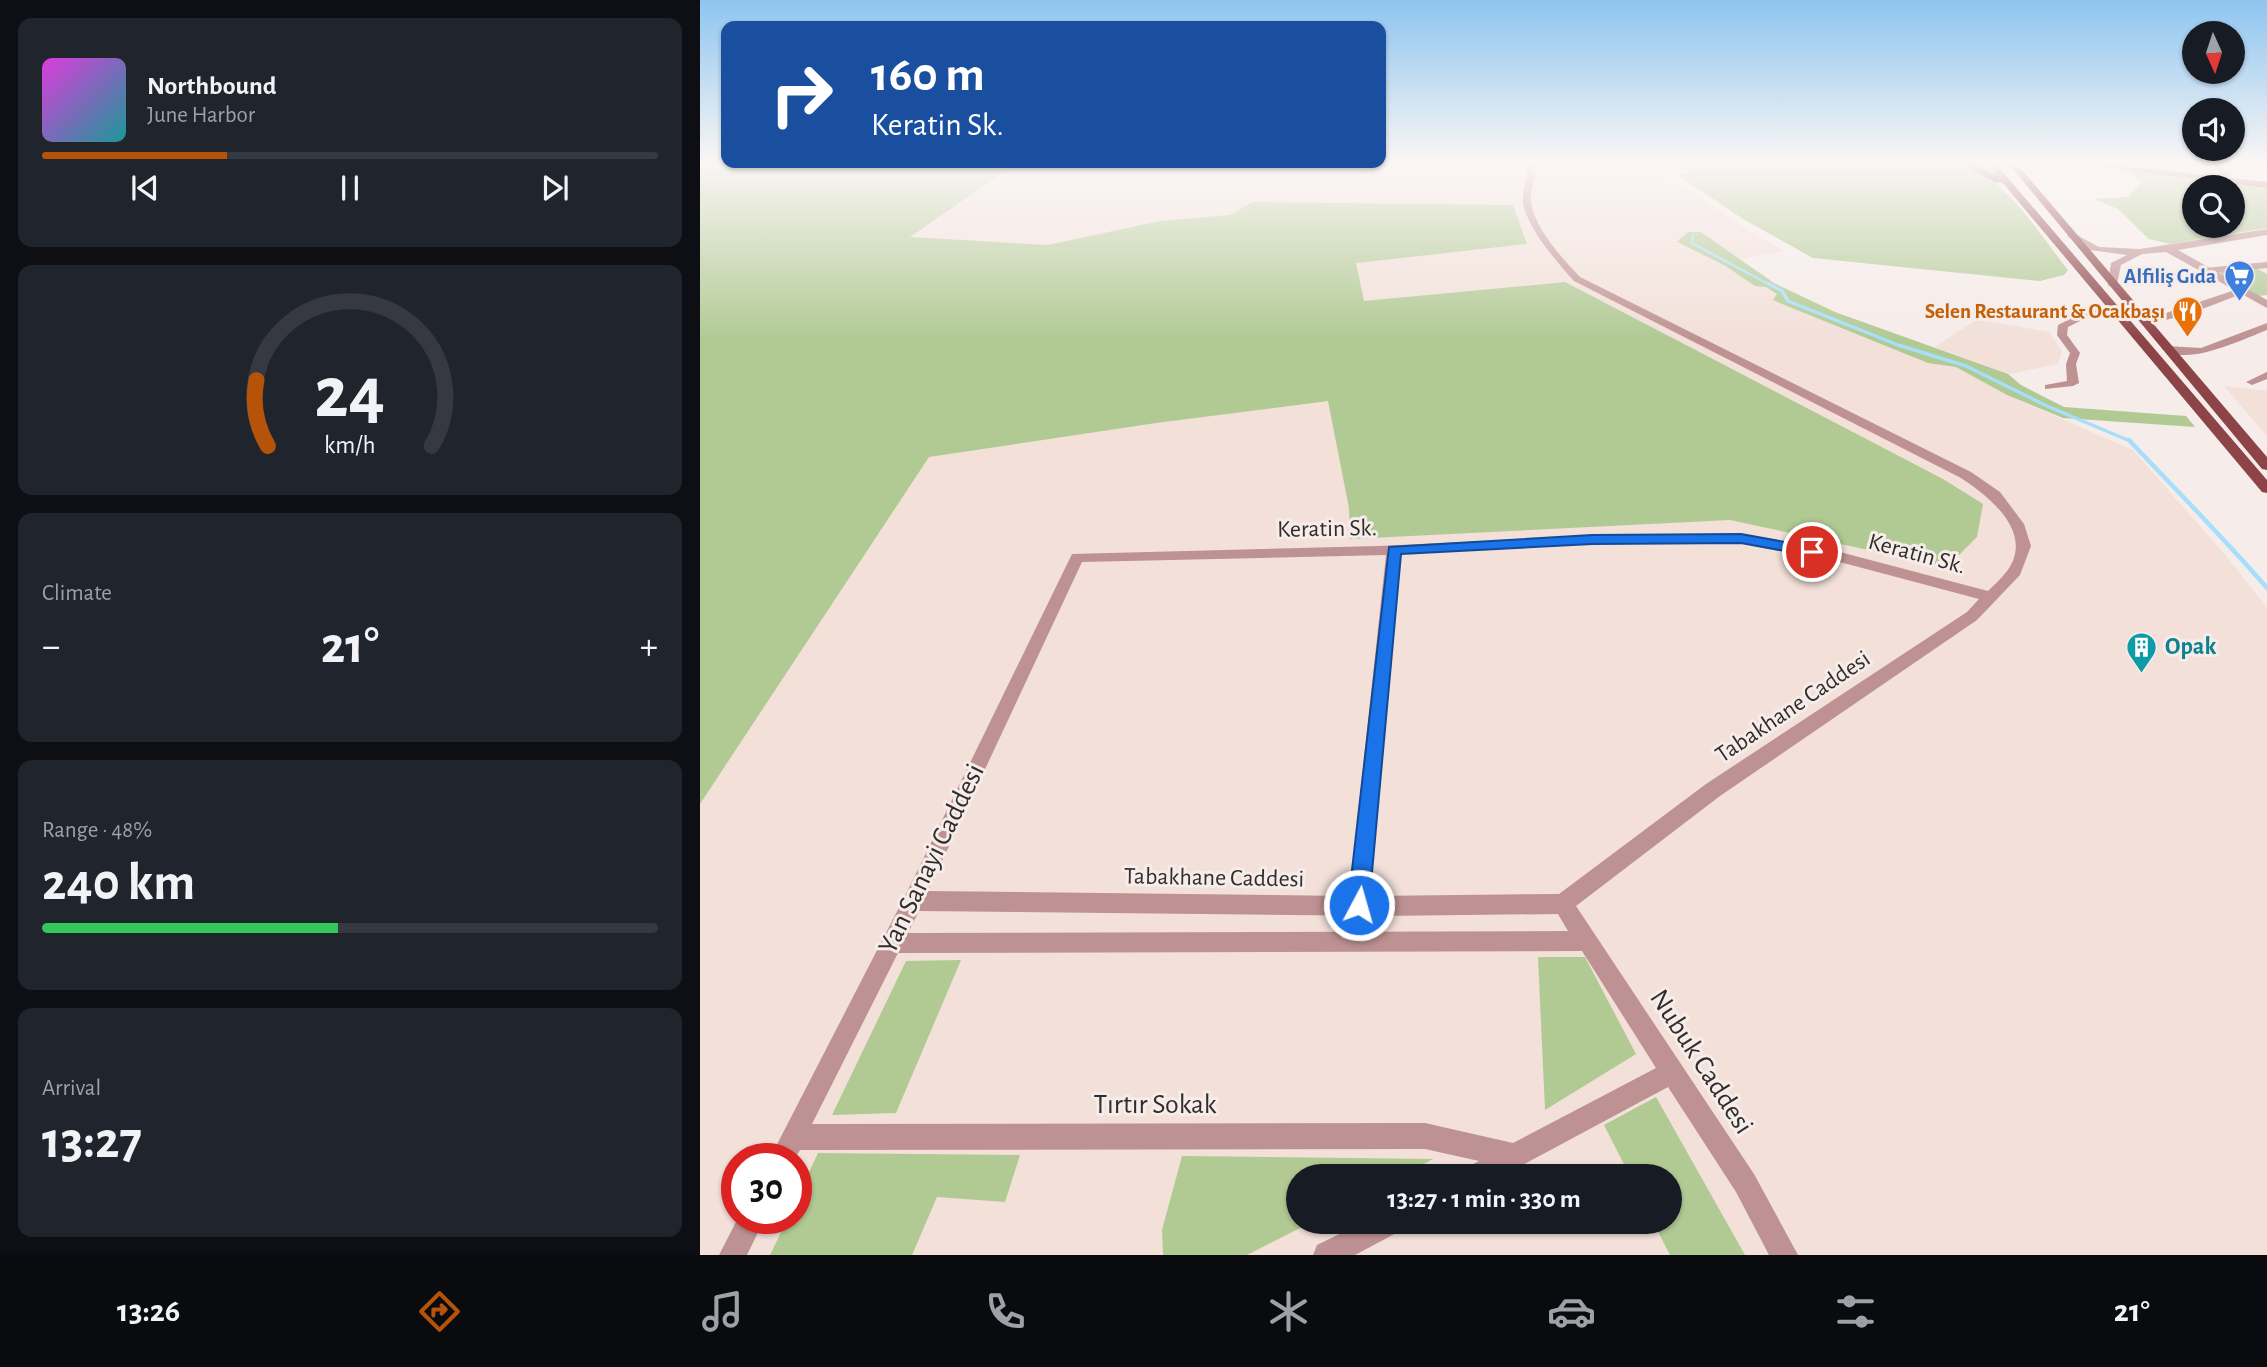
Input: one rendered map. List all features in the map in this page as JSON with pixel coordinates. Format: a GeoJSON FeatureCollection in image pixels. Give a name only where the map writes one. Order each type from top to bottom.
{"type":"FeatureCollection","features":[{"type":"Feature","properties":{"kind":"main road"},"geometry":{"type":"LineString","coordinates":[[2039,222],[2112,312],[2198,405],[2267,489]]}},
{"type":"Feature","properties":{"kind":"main road"},"geometry":{"type":"LineString","coordinates":[[2061,222],[2267,466]]}},
{"type":"Feature","properties":{"kind":"street","name":"Tabakhane Caddesi"},"geometry":{"type":"LineString","coordinates":[[913,901],[1563,904],[1713,790],[1972,616],[2015,572],[2024,546],[2017,524],[1995,495],[1966,475],[1577,279],[1560,262],[1536,222]]}},
{"type":"Feature","properties":{"kind":"street"},"geometry":{"type":"LineString","coordinates":[[2072,236],[2087,246],[2101,250],[2150,249],[2267,232]]}},
{"type":"Feature","properties":{"kind":"street"},"geometry":{"type":"LineString","coordinates":[[2165,247],[2241,291],[2264,301]]}},
{"type":"Feature","properties":{"kind":"street"},"geometry":{"type":"LineString","coordinates":[[2112,284],[2116,263],[2150,249]]}},
{"type":"Feature","properties":{"kind":"street"},"geometry":{"type":"LineString","coordinates":[[2205,271],[2267,265]]}},
{"type":"Feature","properties":{"kind":"street"},"geometry":{"type":"LineString","coordinates":[[2142,320],[2158,319],[2241,291]]}},
{"type":"Feature","properties":{"kind":"street"},"geometry":{"type":"LineString","coordinates":[[2049,387],[2073,383],[2071,364],[2075,353],[2062,335],[2063,325],[2090,312],[2112,312]]}},
{"type":"Feature","properties":{"kind":"street"},"geometry":{"type":"LineString","coordinates":[[2167,349],[2202,351],[2267,326]]}},
{"type":"Feature","properties":{"kind":"street"},"geometry":{"type":"LineString","coordinates":[[2252,382],[2267,375]]}},
{"type":"Feature","properties":{"kind":"street","name":"Keratin Sk."},"geometry":{"type":"LineString","coordinates":[[1077,557],[1394,550],[1592,540],[1741,538],[1836,556],[1991,597]]}},
{"type":"Feature","properties":{"kind":"street"},"geometry":{"type":"LineString","coordinates":[[1359,905],[1394,550]]}},
{"type":"Feature","properties":{"kind":"street","name":"Yan Sanayi Caddesi"},"geometry":{"type":"LineString","coordinates":[[791,1143],[913,901],[1077,557]]}},
{"type":"Feature","properties":{"kind":"street","name":"Nubuk Caddesi"},"geometry":{"type":"LineString","coordinates":[[1563,904],[1745,1183],[1784,1255]]}},
{"type":"Feature","properties":{"kind":"street"},"geometry":{"type":"LineString","coordinates":[[892,943],[1587,941]]}},
{"type":"Feature","properties":{"kind":"street"},"geometry":{"type":"LineString","coordinates":[[1499,1164],[1672,1072]]}},
{"type":"Feature","properties":{"kind":"street","name":"Tırtır Sokak"},"geometry":{"type":"LineString","coordinates":[[812,1148],[1425,1136],[1515,1156]]}},
{"type":"Feature","properties":{"kind":"street"},"geometry":{"type":"LineString","coordinates":[[733,1255],[744,1234]]}},
{"type":"Feature","properties":{"kind":"street"},"geometry":{"type":"LineString","coordinates":[[1328,1255],[1368,1234]]}},
{"type":"Feature","properties":{"kind":"shaded area"},"geometry":{"type":"Polygon","coordinates":[[[700,222],[1736,222],[1785,251],[1741,259],[1701,232],[1677,243],[1724,265],[1755,286],[1766,287],[1778,294],[1774,300],[1782,304],[1928,363],[1956,367],[2007,395],[2133,450],[2228,558],[2267,608],[2267,1255],[700,1255],[700,222]]]}},
{"type":"Feature","properties":{"kind":"shaded area"},"geometry":{"type":"Polygon","coordinates":[[[1977,319],[2049,332],[2062,351],[2058,364],[2008,374],[1935,347],[1977,319]]]}},
{"type":"Feature","properties":{"kind":"shaded area"},"geometry":{"type":"Polygon","coordinates":[[[2224,386],[2267,391],[2267,436],[2224,386]]]}},
{"type":"Feature","properties":{"kind":"green space"},"geometry":{"type":"Polygon","coordinates":[[[700,222],[932,222],[910,237],[1048,245],[1157,222],[1519,222],[1527,244],[1356,263],[1364,301],[1565,282],[1943,479],[1983,504],[1977,537],[1947,567],[1730,520],[1350,539],[1349,508],[1328,401],[1156,423],[929,457],[700,804],[700,222]]]}},
{"type":"Feature","properties":{"kind":"green space"},"geometry":{"type":"Polygon","coordinates":[[[1748,222],[2031,222],[2068,270],[2064,275],[2040,281],[1813,258],[1748,222]]]}},
{"type":"Feature","properties":{"kind":"green space"},"geometry":{"type":"Polygon","coordinates":[[[2131,222],[2182,222],[2182,238],[2206,238],[2170,244],[2149,239],[2131,222]]]}},
{"type":"Feature","properties":{"kind":"green space"},"geometry":{"type":"Polygon","coordinates":[[[2245,222],[2267,222],[2267,228],[2245,232],[2245,222]]]}},
{"type":"Feature","properties":{"kind":"green space"},"geometry":{"type":"Polygon","coordinates":[[[1688,232],[1701,232],[1774,283],[1835,312],[2008,374],[2021,385],[2064,407],[2186,416],[2195,427],[2063,418],[2007,395],[1956,367],[1928,363],[1773,300],[1777,294],[1766,287],[1755,286],[1724,265],[1677,242],[1688,232]]]}},
{"type":"Feature","properties":{"kind":"green space"},"geometry":{"type":"Polygon","coordinates":[[[2256,268],[2267,274],[2267,295],[2258,296],[2218,274],[2223,271],[2256,268]]]}},
{"type":"Feature","properties":{"kind":"green space"},"geometry":{"type":"Polygon","coordinates":[[[1538,957],[1585,957],[1636,1054],[1545,1110],[1538,957]]]}},
{"type":"Feature","properties":{"kind":"green space"},"geometry":{"type":"Polygon","coordinates":[[[961,960],[896,1113],[832,1115],[906,961],[961,960]]]}},
{"type":"Feature","properties":{"kind":"green space"},"geometry":{"type":"Polygon","coordinates":[[[1656,1097],[1745,1255],[1670,1255],[1659,1234],[1682,1234],[1682,1164],[1624,1164],[1604,1125],[1656,1097]]]}},
{"type":"Feature","properties":{"kind":"green space"},"geometry":{"type":"Polygon","coordinates":[[[818,1153],[1020,1155],[1005,1202],[937,1197],[912,1255],[770,1255],[780,1234],[812,1234],[812,1166],[818,1153]]]}},
{"type":"Feature","properties":{"kind":"green space"},"geometry":{"type":"Polygon","coordinates":[[[1182,1156],[1433,1159],[1424,1164],[1286,1164],[1286,1234],[1288,1234],[1247,1255],[1163,1255],[1162,1230],[1182,1156]]]}},
{"type":"Feature","properties":{"kind":"waterway"},"geometry":{"type":"LineString","coordinates":[[1693,235],[1692,243],[1770,285]]}},
{"type":"Feature","properties":{"kind":"waterway"},"geometry":{"type":"LineString","coordinates":[[1767,283],[1782,291],[1788,301],[1898,345],[1966,366],[2047,406],[2130,441]]}},
{"type":"Feature","properties":{"kind":"waterway"},"geometry":{"type":"LineString","coordinates":[[2130,441],[2267,588]]}},
{"type":"Feature","properties":{"kind":"place","name":"Alfiliş Gıda"},"geometry":{"type":"Point","coordinates":[2239,303]}},
{"type":"Feature","properties":{"kind":"place","name":"Selen Restaurant & Ocakbaşı"},"geometry":{"type":"Point","coordinates":[2188,338]}},
{"type":"Feature","properties":{"kind":"place","name":"Opak"},"geometry":{"type":"Point","coordinates":[2142,674]}},
{"type":"Feature","properties":{"kind":"route"},"geometry":{"type":"LineString","coordinates":[[1359,905],[1394,550],[1592,540],[1741,538],[1812,552]]}}]}
